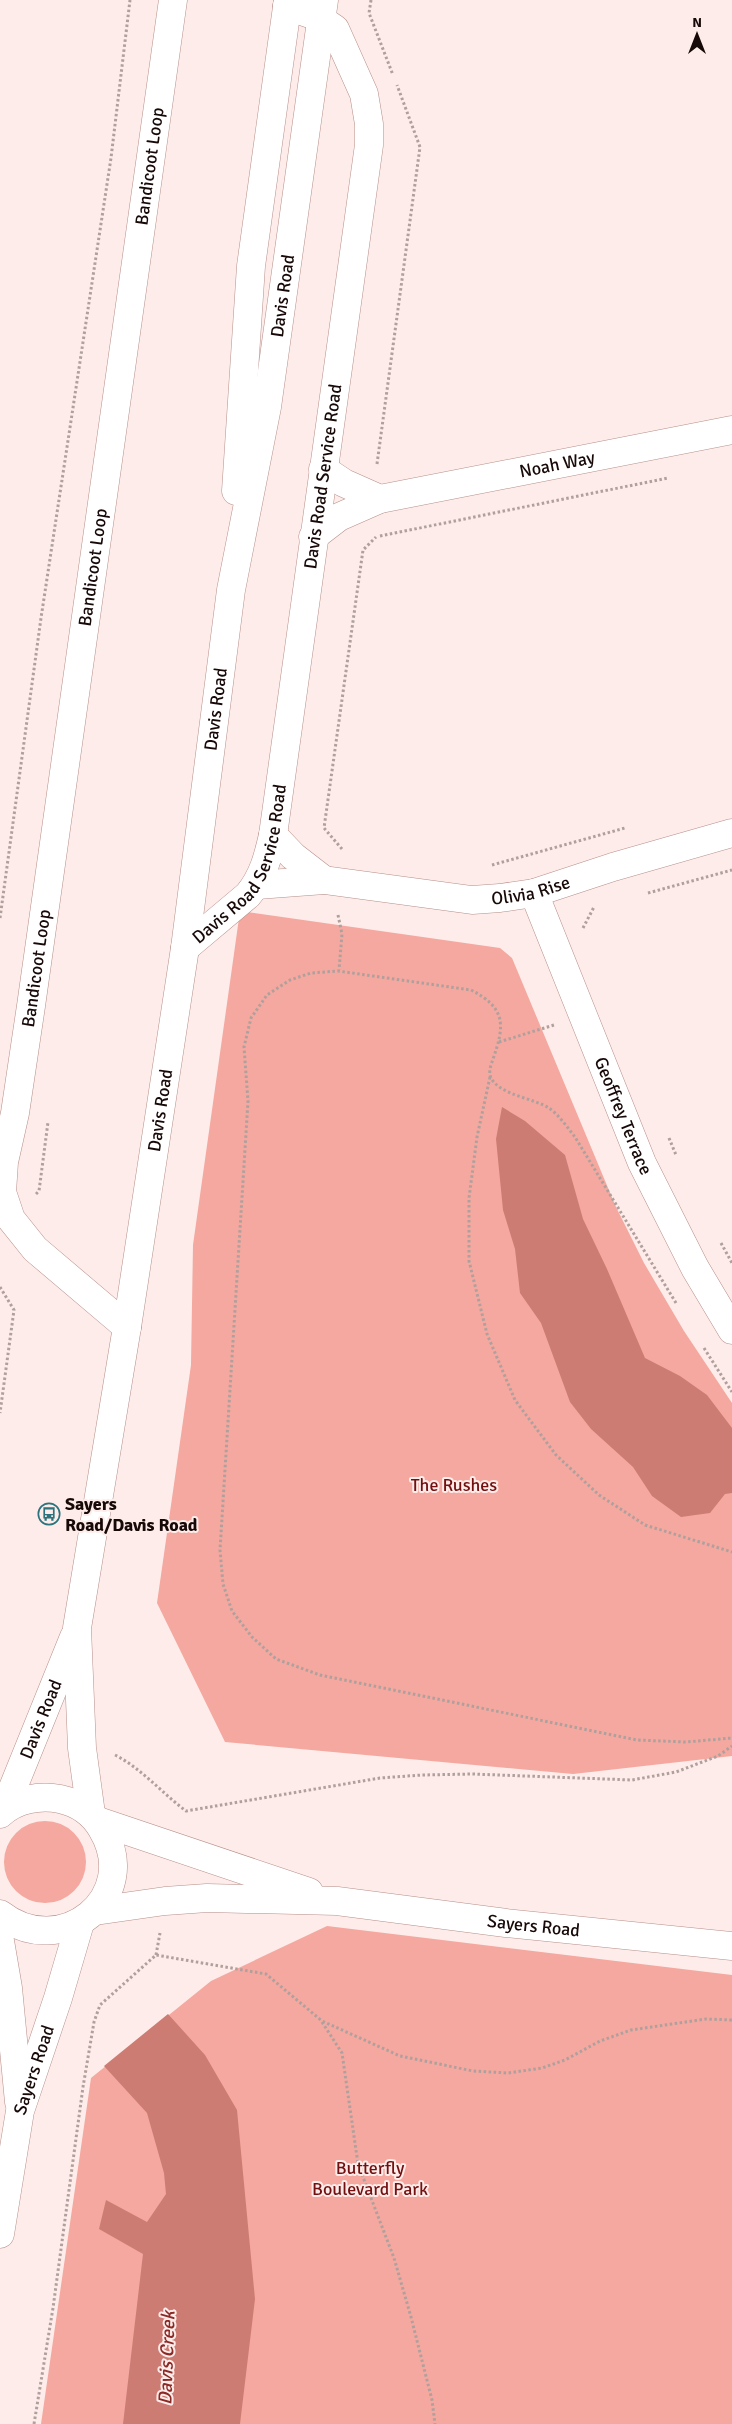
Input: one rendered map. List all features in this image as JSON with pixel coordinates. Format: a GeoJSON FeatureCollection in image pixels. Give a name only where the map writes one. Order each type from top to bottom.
{"type":"FeatureCollection","features":[{"type":"Feature","properties":{"kind":"street","name":"Bandicoot Loop"},"geometry":{"type":"LineString","coordinates":[[127,1327],[35,1249],[12,1219],[1,1193],[5,1138],[32,1006],[173,0]]}},
{"type":"Feature","properties":{"kind":"street","name":"Davis Road Service Road"},"geometry":{"type":"LineString","coordinates":[[185,948],[248,895],[257,885],[266,866],[273,835],[369,145],[369,124],[364,94],[335,29],[323,10],[287,3]]}},
{"type":"Feature","properties":{"kind":"street","name":"Davis Road"},"geometry":{"type":"LineString","coordinates":[[94,1817],[82,1748],[77,1628],[127,1327],[185,948],[231,590],[251,266],[287,3]]}},
{"type":"Feature","properties":{"kind":"street","name":"Davis Road"},"geometry":{"type":"LineString","coordinates":[[231,590],[267,407],[323,10]]}},
{"type":"Feature","properties":{"kind":"street","name":"Noah Way"},"geometry":{"type":"LineString","coordinates":[[314,537],[339,517],[380,499],[732,430]]}},
{"type":"Feature","properties":{"kind":"street"},"geometry":{"type":"LineString","coordinates":[[323,469],[344,483],[380,499]]}},
{"type":"Feature","properties":{"kind":"street","name":"Olivia Rise"},"geometry":{"type":"LineString","coordinates":[[257,885],[332,881],[472,900],[500,898],[534,892],[732,833]]}},
{"type":"Feature","properties":{"kind":"street","name":"Olivia Rise"},"geometry":{"type":"LineString","coordinates":[[273,835],[293,856],[332,881]]}},
{"type":"Feature","properties":{"kind":"street","name":"Geoffrey Terrace"},"geometry":{"type":"LineString","coordinates":[[534,892],[582,1017],[642,1163],[695,1268],[732,1330]]}},
{"type":"Feature","properties":{"kind":"street","name":"Davis Road"},"geometry":{"type":"LineString","coordinates":[[2,1812],[77,1628]]}},
{"type":"Feature","properties":{"kind":"street","name":"Sayers Road"},"geometry":{"type":"LineString","coordinates":[[2,1812],[25,1799],[48,1796],[71,1802],[94,1817],[337,1901]]}},
{"type":"Feature","properties":{"kind":"street"},"geometry":{"type":"LineString","coordinates":[[0,1914],[13,1925],[35,1932],[58,1931],[87,1917],[106,1895],[112,1876],[113,1857],[108,1838],[94,1817]]}},
{"type":"Feature","properties":{"kind":"street","name":"Sayers Road"},"geometry":{"type":"LineString","coordinates":[[20,2111],[87,1917],[165,1901],[207,1898],[337,1901],[516,1924],[732,1946]]}},
{"type":"Feature","properties":{"kind":"street","name":"Sayers Road"},"geometry":{"type":"LineString","coordinates":[[0,1940],[8,1988],[20,2111]]}},
{"type":"Feature","properties":{"kind":"street"},"geometry":{"type":"LineString","coordinates":[[0,2234],[20,2111]]}},
{"type":"Feature","properties":{"kind":"path"},"geometry":{"type":"LineString","coordinates":[[0,918],[41,618],[111,158],[130,0]]}},
{"type":"Feature","properties":{"kind":"path"},"geometry":{"type":"LineString","coordinates":[[371,0],[369,13],[420,148],[378,449],[377,472],[380,499],[377,536]]}},
{"type":"Feature","properties":{"kind":"path"},"geometry":{"type":"LineString","coordinates":[[338,970],[342,934],[332,881],[343,850],[324,828],[363,550],[377,536],[674,476]]}},
{"type":"Feature","properties":{"kind":"path"},"geometry":{"type":"LineString","coordinates":[[490,865],[632,826]]}},
{"type":"Feature","properties":{"kind":"path"},"geometry":{"type":"LineString","coordinates":[[640,895],[732,870]]}},
{"type":"Feature","properties":{"kind":"path"},"geometry":{"type":"LineString","coordinates":[[586,937],[583,929],[594,907],[603,905]]}},
{"type":"Feature","properties":{"kind":"path"},"geometry":{"type":"LineString","coordinates":[[732,1552],[645,1525],[599,1495],[556,1455],[515,1400],[487,1334],[469,1261],[469,1198],[477,1137],[490,1077],[490,1069],[500,1042],[502,1020],[497,1009],[485,998],[471,990],[338,970],[311,973],[290,980],[267,995],[251,1018],[244,1047],[248,1101],[220,1550],[223,1584],[232,1611],[252,1637],[276,1659],[320,1675],[637,1740],[686,1742],[732,1738]]}},
{"type":"Feature","properties":{"kind":"path"},"geometry":{"type":"LineString","coordinates":[[500,1042],[582,1017]]}},
{"type":"Feature","properties":{"kind":"path"},"geometry":{"type":"LineString","coordinates":[[490,1077],[498,1086],[548,1108],[558,1116],[574,1137],[678,1307]]}},
{"type":"Feature","properties":{"kind":"path"},"geometry":{"type":"LineString","coordinates":[[666,1132],[678,1158]]}},
{"type":"Feature","properties":{"kind":"path"},"geometry":{"type":"LineString","coordinates":[[720,1241],[732,1263]]}},
{"type":"Feature","properties":{"kind":"path"},"geometry":{"type":"LineString","coordinates":[[0,1287],[14,1310],[0,1413]]}},
{"type":"Feature","properties":{"kind":"path"},"geometry":{"type":"LineString","coordinates":[[702,1347],[732,1392]]}},
{"type":"Feature","properties":{"kind":"path"},"geometry":{"type":"LineString","coordinates":[[113,1754],[126,1760],[163,1794],[186,1811],[380,1778],[422,1775],[472,1774],[632,1780],[676,1772],[718,1756],[732,1746]]}},
{"type":"Feature","properties":{"kind":"path"},"geometry":{"type":"LineString","coordinates":[[34,2424],[53,2308],[83,2087],[94,2022],[100,2005],[156,1955],[266,1974],[322,2021],[400,2056],[473,2071],[508,2073],[542,2068],[564,2060],[600,2041],[631,2030],[706,2019],[732,2020]]}},
{"type":"Feature","properties":{"kind":"path"},"geometry":{"type":"LineString","coordinates":[[322,2021],[342,2053],[358,2164],[399,2275],[430,2391],[435,2424]]}},
{"type":"Feature","properties":{"kind":"green space","name":"The Rushes"},"geometry":{"type":"Polygon","coordinates":[[[240,911],[500,948],[512,958],[616,1207],[644,1263],[684,1331],[732,1403],[732,1756],[573,1774],[225,1742],[157,1603],[191,1365],[193,1245],[240,911]]]}},
{"type":"Feature","properties":{"kind":"green space"},"geometry":{"type":"Polygon","coordinates":[[[37,1821],[53,1821],[68,1828],[79,1839],[86,1854],[83,1878],[74,1891],[53,1903],[37,1903],[22,1896],[11,1885],[4,1870],[4,1854],[11,1839],[22,1828],[37,1821]]]}},
{"type":"Feature","properties":{"kind":"green space","name":"Butterfly Boulevard Park"},"geometry":{"type":"Polygon","coordinates":[[[327,1926],[732,1975],[732,2424],[41,2424],[91,2078],[211,1981],[327,1926]]]}},
{"type":"Feature","properties":{"kind":"water"},"geometry":{"type":"Polygon","coordinates":[[[502,1107],[525,1121],[565,1155],[583,1219],[607,1269],[645,1358],[680,1376],[707,1395],[732,1428],[732,1493],[725,1494],[710,1513],[681,1517],[652,1496],[633,1467],[591,1429],[570,1402],[541,1323],[520,1293],[515,1249],[503,1210],[496,1139],[502,1107]]]}},
{"type":"Feature","properties":{"kind":"water","name":"Davis Creek"},"geometry":{"type":"Polygon","coordinates":[[[168,2014],[205,2055],[237,2110],[255,2299],[240,2424],[123,2424],[143,2254],[99,2229],[106,2200],[147,2222],[166,2194],[164,2173],[147,2113],[104,2066],[168,2014]]]}},
{"type":"Feature","properties":{"kind":"place","name":"Sayers Road/Davis Road"},"geometry":{"type":"Point","coordinates":[49,1514]}}]}
